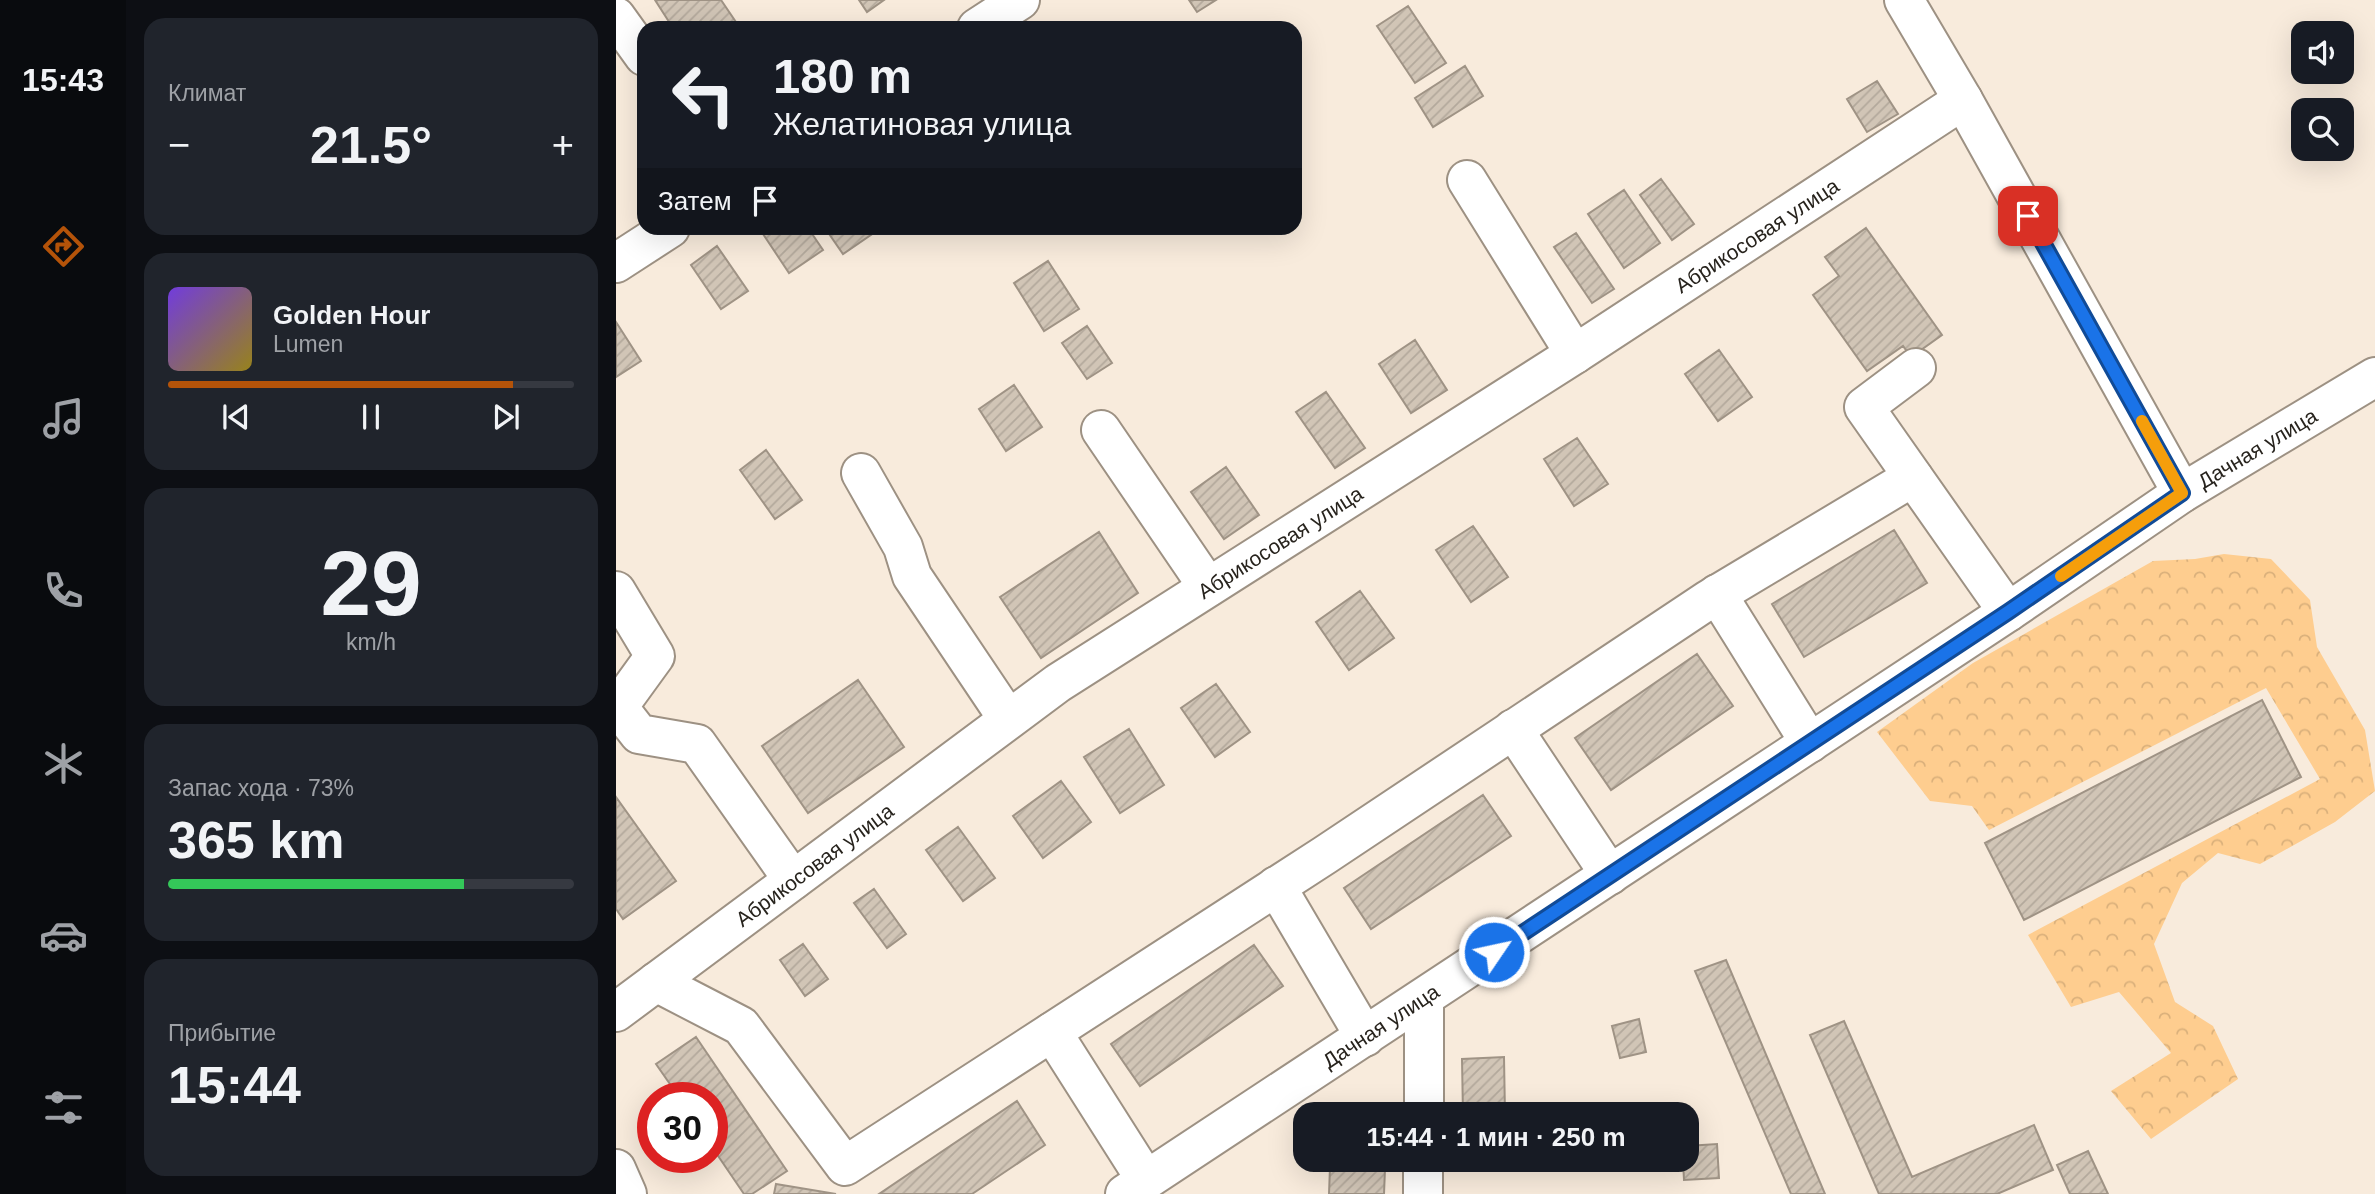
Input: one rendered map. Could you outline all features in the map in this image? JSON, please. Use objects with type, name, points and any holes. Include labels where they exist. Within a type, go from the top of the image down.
[{"type":"street","points":[[988,21],[1020,0]]},
{"type":"street","points":[[1904,0],[1963,100],[2182,493]]},
{"type":"street","points":[[616,18],[637,46]]},
{"type":"street","name":"Абрикосовая улица","points":[[616,1012],[1058,682],[1575,354],[1963,100]]},
{"type":"street","points":[[1467,180],[1575,354]]},
{"type":"street","points":[[616,263],[659,235]]},
{"type":"street","points":[[1916,368],[1864,407],[2008,612]]},
{"type":"street","name":"Дачная улица","points":[[1136,1187],[2008,612],[2182,493],[2375,377]]},
{"type":"street","points":[[1101,430],[1208,587]]},
{"type":"street","points":[[862,473],[903,547],[912,576],[1009,719]]},
{"type":"street","points":[[656,982],[741,1026],[845,1166],[1276,886],[1717,594],[1913,477]]},
{"type":"street","points":[[616,591],[655,656],[618,707],[639,734],[698,744],[793,880]]},
{"type":"street","points":[[1717,594],[1810,743]]},
{"type":"street","points":[[1513,729],[1610,875]]},
{"type":"street","points":[[1276,886],[1366,1037]]},
{"type":"street","points":[[1424,998],[1424,1102]]},
{"type":"street","points":[[1052,1032],[1136,1187]]},
{"type":"street","points":[[616,1169],[627,1194]]},
{"type":"street","points":[[1423,1172],[1423,1194]]},
{"type":"green space","points":[[2224,554],[2271,559],[2310,600],[2317,647],[2365,730],[2375,791],[2335,822],[2260,864],[2218,853],[2182,883],[2154,944],[2175,1002],[2213,1026],[2238,1079],[2151,1139],[2111,1091],[2171,1053],[2119,992],[2071,1007],[2028,935],[2320,779],[2266,688],[1989,830],[1972,806],[1930,801],[1877,732],[1973,663],[2153,561],[2195,559]]},
{"type":"building","points":[[655,0],[721,0],[735,21],[668,21]]},
{"type":"building","points":[[859,0],[884,0],[867,12]]},
{"type":"building","points":[[1189,0],[1216,0],[1197,12]]},
{"type":"building","points":[[1408,6],[1446,63],[1415,83],[1377,26]]},
{"type":"building","points":[[1465,66],[1483,96],[1433,127],[1415,98]]},
{"type":"building","points":[[1877,81],[1898,114],[1867,132],[1847,99]]},
{"type":"building","points":[[1661,179],[1694,224],[1672,240],[1640,195]]},
{"type":"building","points":[[1624,190],[1660,243],[1624,268],[1588,214]]},
{"type":"building","points":[[1866,228],[1942,335],[1911,357],[1903,346],[1867,371],[1813,295],[1839,276],[1825,257]]},
{"type":"building","points":[[1576,233],[1614,289],[1592,303],[1554,247]]},
{"type":"building","points":[[764,235],[813,235],[823,250],[789,273]]},
{"type":"building","points":[[830,235],[871,235],[843,254]]},
{"type":"building","points":[[717,246],[748,291],[721,309],[691,265]]},
{"type":"building","points":[[1048,261],[1079,309],[1044,331],[1014,283]]},
{"type":"building","points":[[616,322],[641,361],[616,377]]},
{"type":"building","points":[[1087,326],[1112,363],[1087,379],[1062,343]]},
{"type":"building","points":[[1415,340],[1447,390],[1411,413],[1379,364]]},
{"type":"building","points":[[1719,350],[1752,397],[1718,421],[1685,374]]},
{"type":"building","points":[[1014,385],[1042,427],[1006,451],[979,409]]},
{"type":"building","points":[[1326,392],[1365,448],[1335,468],[1296,412]]},
{"type":"building","points":[[1577,438],[1608,484],[1574,506],[1544,459]]},
{"type":"building","points":[[766,450],[802,500],[775,519],[740,470]]},
{"type":"building","points":[[1226,467],[1259,515],[1224,539],[1191,492]]},
{"type":"building","points":[[1473,526],[1508,577],[1471,602],[1436,550]]},
{"type":"building","points":[[1894,530],[1927,583],[1804,657],[1772,604]]},
{"type":"building","points":[[1099,532],[1138,593],[1041,658],[1000,597]]},
{"type":"building","points":[[1360,591],[1394,638],[1349,670],[1316,622]]},
{"type":"building","points":[[1697,654],[1733,706],[1611,790],[1575,738]]},
{"type":"building","points":[[858,680],[904,747],[808,813],[762,746]]},
{"type":"building","points":[[1216,684],[1250,732],[1215,757],[1181,708]]},
{"type":"building","points":[[2262,700],[2301,777],[2024,920],[1985,843]]},
{"type":"building","points":[[1129,729],[1164,785],[1120,813],[1084,757]]},
{"type":"building","points":[[1061,781],[1091,822],[1043,858],[1013,816]]},
{"type":"building","points":[[1483,795],[1511,836],[1371,929],[1344,888]]},
{"type":"building","points":[[616,797],[676,881],[623,919],[616,909]]},
{"type":"building","points":[[958,827],[995,878],[963,901],[926,850]]},
{"type":"building","points":[[874,889],[906,934],[887,948],[854,903]]},
{"type":"building","points":[[803,944],[828,979],[805,996],[780,960]]},
{"type":"building","points":[[1254,945],[1283,986],[1140,1086],[1111,1044]]},
{"type":"building","points":[[1726,960],[1825,1194],[1791,1194],[1695,971]]},
{"type":"building","points":[[1639,1019],[1646,1052],[1620,1058],[1612,1026]]},
{"type":"building","points":[[1844,1021],[1912,1177],[2034,1125],[2053,1170],[1997,1194],[1879,1194],[1810,1035]]},
{"type":"building","points":[[696,1037],[727,1082],[669,1082],[656,1064]]},
{"type":"building","points":[[1504,1057],[1505,1102],[1463,1102],[1462,1059]]},
{"type":"building","points":[[728,1084],[787,1171],[752,1194],[744,1194],[728,1170]]},
{"type":"building","points":[[1017,1101],[1045,1145],[972,1194],[879,1194]]},
{"type":"building","points":[[1717,1144],[1719,1178],[1684,1180],[1684,1172],[1699,1172],[1699,1145]]},
{"type":"building","points":[[2088,1151],[2108,1194],[2070,1194],[2057,1165]]},
{"type":"building","points":[[1330,1172],[1385,1172],[1384,1194],[1329,1194]]},
{"type":"building","points":[[776,1184],[836,1194],[774,1194]]},
{"type":"slow traffic","points":[[2061,576],[2182,493],[2142,421]]},
{"type":"route","points":[[1494,952],[2008,612],[2182,493],[2028,216]]}]
